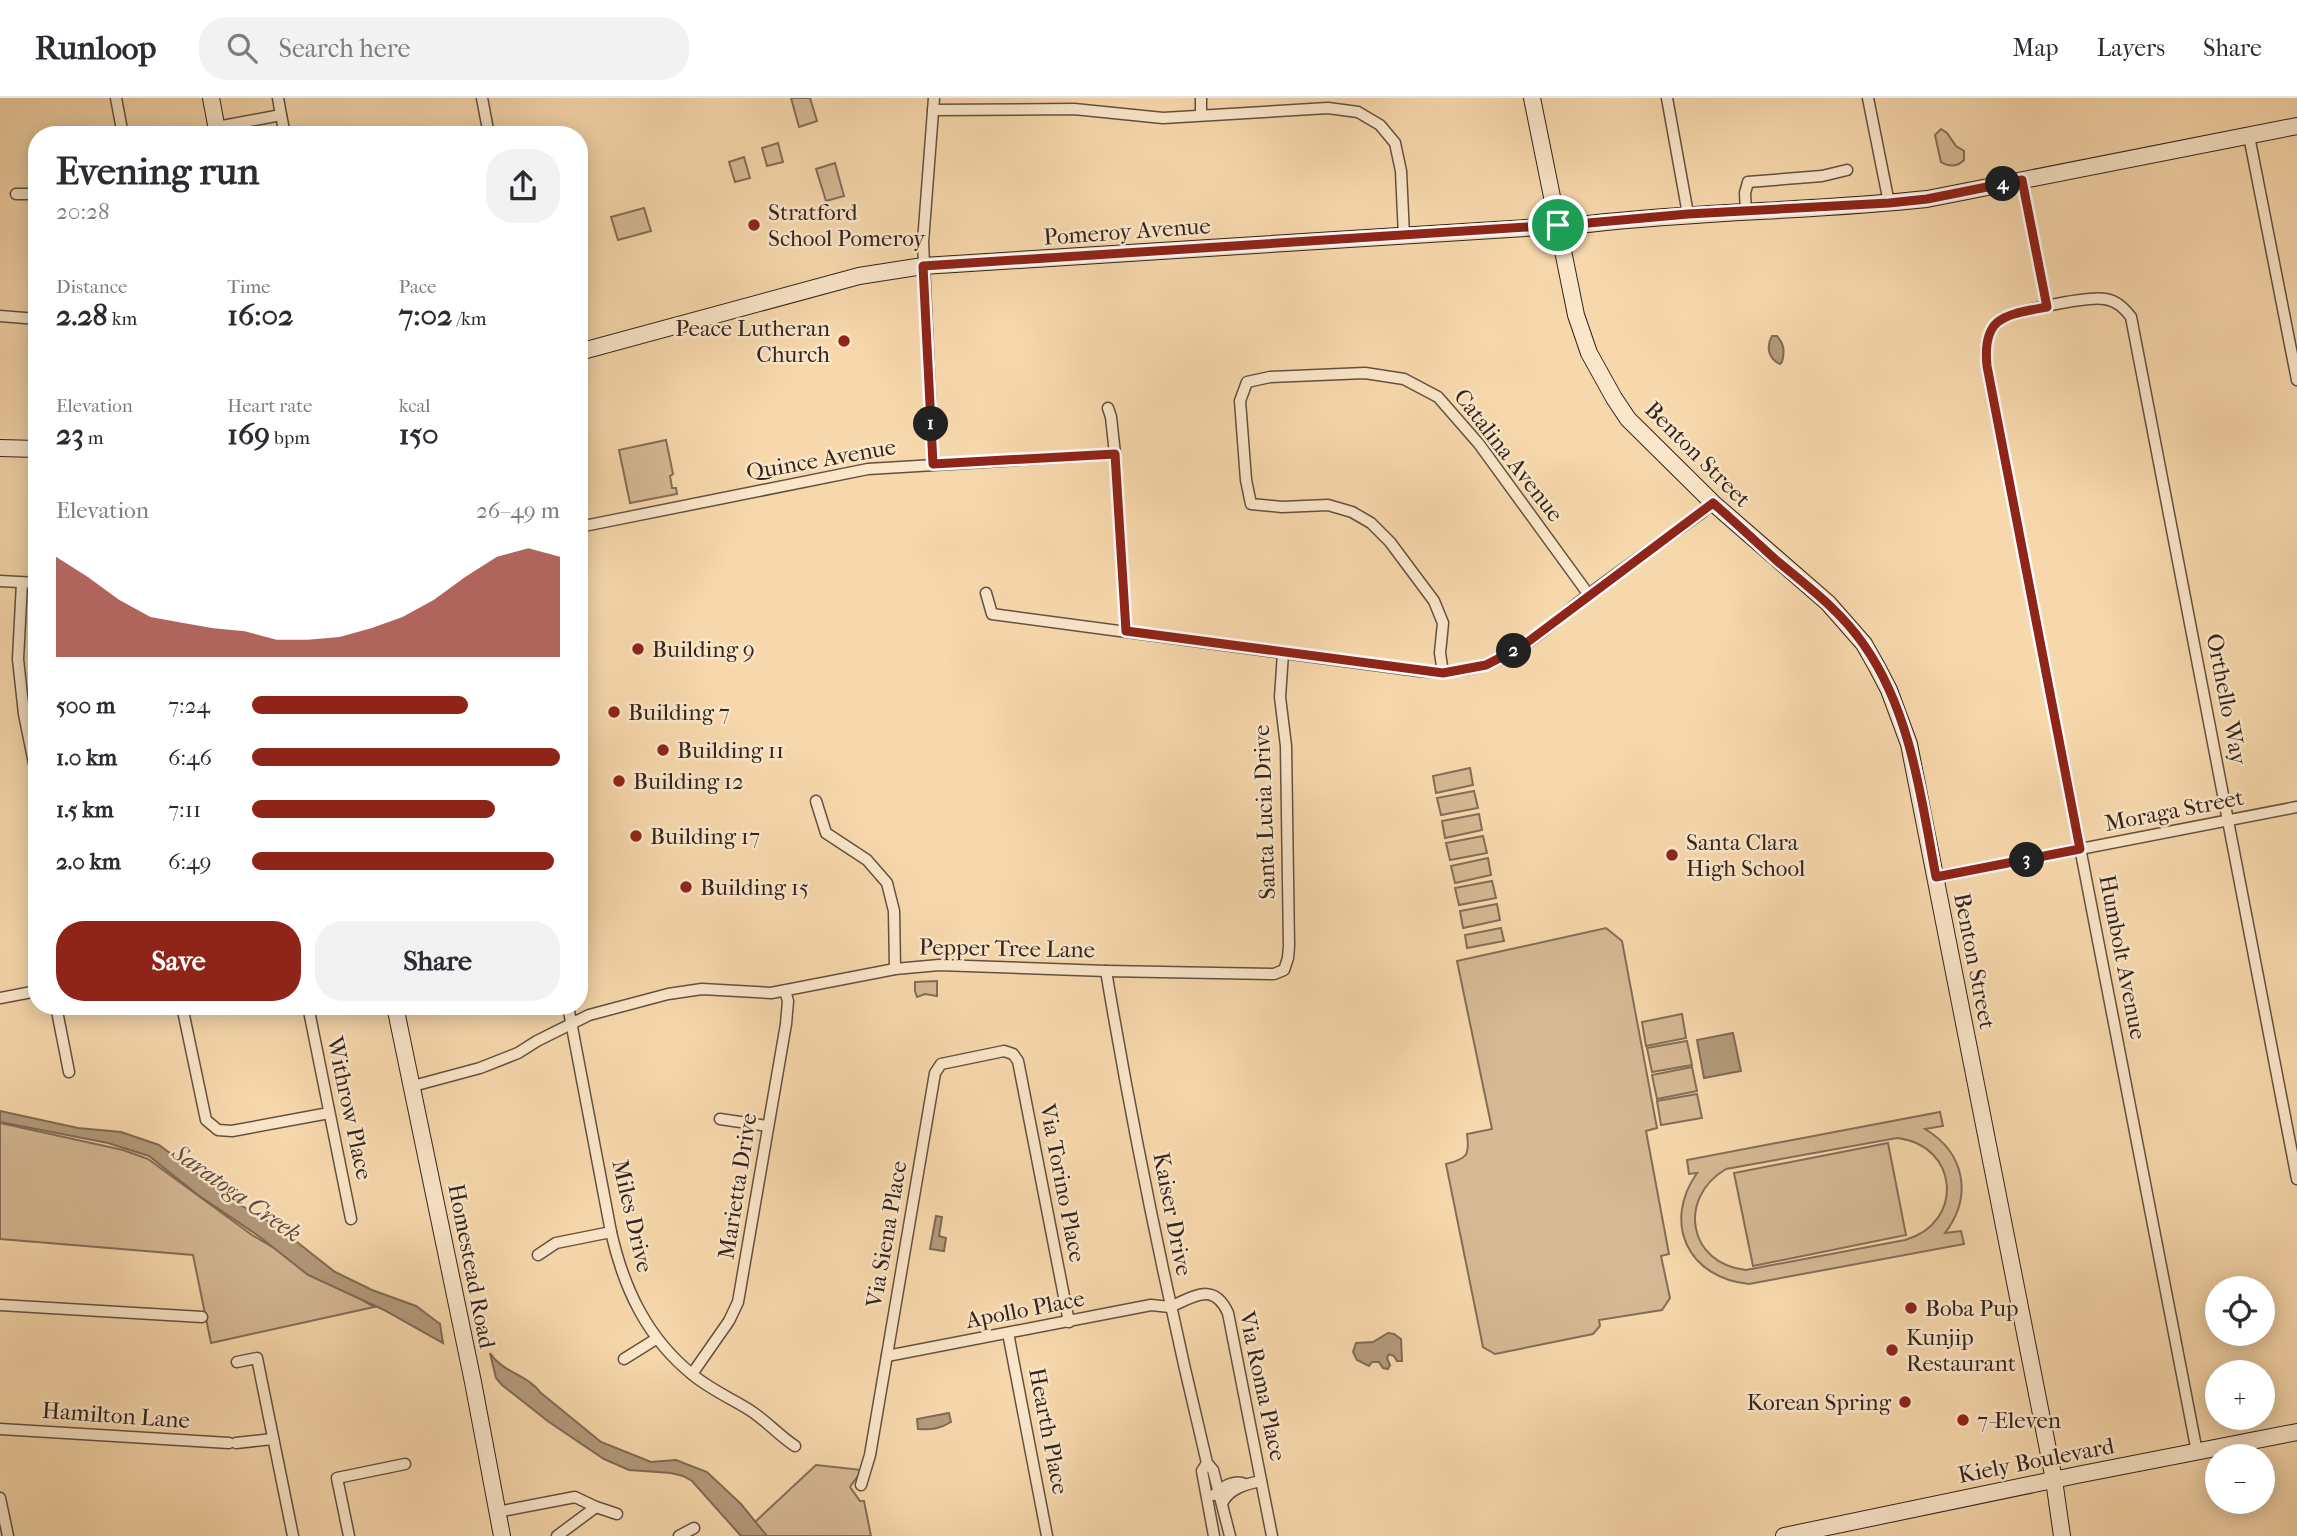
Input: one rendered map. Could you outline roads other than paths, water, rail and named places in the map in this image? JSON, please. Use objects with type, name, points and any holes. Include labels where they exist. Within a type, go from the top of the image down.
[{"type":"main road","points":[[211,98],[217,126]]},
{"type":"main road","name":"Benton Street","points":[[1532,98],[1580,328],[1589,353],[1614,398],[1628,419],[1713,503],[1828,603],[1864,644],[1889,690],[1909,744],[2054,1480],[2062,1536]]},
{"type":"main road","name":"Pomeroy Avenue","points":[[588,350],[859,276],[923,266],[1404,236],[1688,214],[1889,203],[1927,199],[2297,126]]},
{"type":"main road","points":[[0,448],[28,449]]},
{"type":"main road","name":"Homestead Road","points":[[397,1015],[502,1536]]},
{"type":"main road","name":"Kiely Boulevard","points":[[1784,1536],[2297,1432]]},
{"type":"street","points":[[116,98],[121,126]]},
{"type":"street","points":[[278,98],[283,126]]},
{"type":"street","points":[[482,98],[487,126]]},
{"type":"street","points":[[1201,98],[1201,115]]},
{"type":"street","points":[[1667,98],[1688,214]]},
{"type":"street","points":[[1868,98],[1889,203]]},
{"type":"street","points":[[933,464],[923,266],[925,199],[934,104],[1074,103],[1163,118],[1327,103],[1358,112],[1380,125],[1395,144],[1401,171],[1404,236]]},
{"type":"street","points":[[238,126],[281,115]]},
{"type":"street","points":[[2249,135],[2297,380]]},
{"type":"street","points":[[1746,211],[1745,193],[1748,182],[1822,176],[1847,170]]},
{"type":"street","points":[[2022,180],[2047,307]]},
{"type":"street","points":[[16,194],[28,194]]},
{"type":"street","name":"Orthello Way","points":[[2047,307],[2094,298],[2106,299],[2116,302],[2131,317],[2297,1179]]},
{"type":"street","name":"Humbolt Avenue","points":[[2047,307],[2014,313],[2000,320],[1987,339],[1985,352],[2197,1452]]},
{"type":"street","points":[[0,316],[28,318]]},
{"type":"street","name":"Catalina Avenue","points":[[1443,673],[1440,653],[1443,624],[1434,601],[1390,542],[1371,523],[1352,512],[1328,505],[1282,507],[1251,504],[1246,480],[1240,401],[1247,382],[1270,377],[1365,373],[1404,379],[1438,397],[1479,444],[1589,594]]},
{"type":"street","points":[[1108,408],[1115,454],[1126,631]]},
{"type":"street","name":"Quince Avenue","points":[[588,525],[868,469],[1115,454]]},
{"type":"street","points":[[986,593],[992,614],[1443,673],[1486,665],[1521,647],[1713,503]]},
{"type":"street","points":[[0,581],[28,583]]},
{"type":"street","points":[[22,583],[18,659],[28,734]]},
{"type":"street","name":"Santa Lucia Drive","points":[[1283,653],[1280,697],[1286,746],[1289,946],[1284,970]]},
{"type":"street","points":[[816,801],[826,832],[867,860],[887,883],[894,911],[895,969]]},
{"type":"street","name":"Moraga Street","points":[[1936,877],[2297,807]]},
{"type":"street","name":"Pepper Tree Lane","points":[[413,1086],[480,1068],[518,1054],[571,1024],[610,1008],[668,994],[715,989],[769,994],[895,969],[939,965],[1274,974],[1284,970]]},
{"type":"street","name":"Kaiser Drive","points":[[1106,971],[1170,1307],[1206,1464],[1213,1469],[1230,1536]]},
{"type":"street","name":"Marietta Drive","points":[[692,1374],[729,1321],[738,1302],[786,1024],[788,1001],[785,991]]},
{"type":"street","points":[[0,998],[28,993]]},
{"type":"street","points":[[58,1015],[69,1072]]},
{"type":"street","points":[[184,1015],[206,1120],[218,1130],[232,1131],[329,1113]]},
{"type":"street","name":"Withrow Place","points":[[310,1015],[351,1219]]},
{"type":"street","name":"Miles Drive","points":[[570,1015],[611,1232],[619,1266],[635,1304],[656,1339],[692,1374],[717,1392],[750,1410],[795,1446]]},
{"type":"street","name":"Via Siena Place","points":[[862,1485],[870,1455],[934,1073],[941,1064],[949,1061],[1004,1051],[1013,1054]]},
{"type":"street","name":"Via Torino Place","points":[[1013,1054],[1018,1061],[1069,1322]]},
{"type":"street","points":[[720,1119],[767,1126]]},
{"type":"street","points":[[538,1255],[556,1243],[611,1232]]},
{"type":"street","name":"Via Roma Place","points":[[1170,1307],[1209,1293],[1223,1300],[1228,1313],[1272,1536]]},
{"type":"street","points":[[0,1304],[202,1317]]},
{"type":"street","name":"Apollo Place","points":[[887,1356],[1152,1305],[1170,1307]]},
{"type":"street","name":"Hearth Place","points":[[1008,1333],[1047,1536]]},
{"type":"street","points":[[624,1359],[656,1339]]},
{"type":"street","points":[[237,1362],[257,1358],[293,1536]]},
{"type":"street","name":"Hamilton Lane","points":[[0,1429],[232,1443],[273,1439]]},
{"type":"street","points":[[349,1536],[337,1478],[405,1464]]},
{"type":"street","name":"Kaiser Drive","points":[[1206,1464],[1202,1471],[1214,1536]]},
{"type":"street","points":[[1208,1500],[1229,1484],[1261,1481]]},
{"type":"street","points":[[1222,1503],[1228,1493],[1245,1484]]},
{"type":"street","points":[[497,1512],[575,1497],[617,1514]]},
{"type":"street","points":[[0,1498],[8,1536]]},
{"type":"street","points":[[557,1536],[596,1507]]},
{"type":"street","points":[[679,1536],[695,1528]]},
{"type":"place","name":"Stratford School Pomeroy","points":[[754,225]]},
{"type":"place","name":"Peace Lutheran Church","points":[[844,341]]},
{"type":"place","name":"Building 9","points":[[638,649]]},
{"type":"place","name":"Building 7","points":[[614,712]]},
{"type":"place","name":"Building 11","points":[[663,750]]},
{"type":"place","name":"Building 12","points":[[619,781]]},
{"type":"place","name":"Building 17","points":[[636,836]]},
{"type":"place","name":"Santa Clara High School","points":[[1672,855]]},
{"type":"place","name":"Building 15","points":[[686,887]]},
{"type":"place","name":"Boba Pup","points":[[1911,1308]]},
{"type":"place","name":"Kunjip Restaurant","points":[[1892,1350]]},
{"type":"place","name":"Korean Spring","points":[[1905,1402]]},
{"type":"place","name":"7-Eleven","points":[[1963,1420]]},
{"type":"water label","name":"Saratoga Creek","points":[[237,1193]]}]
